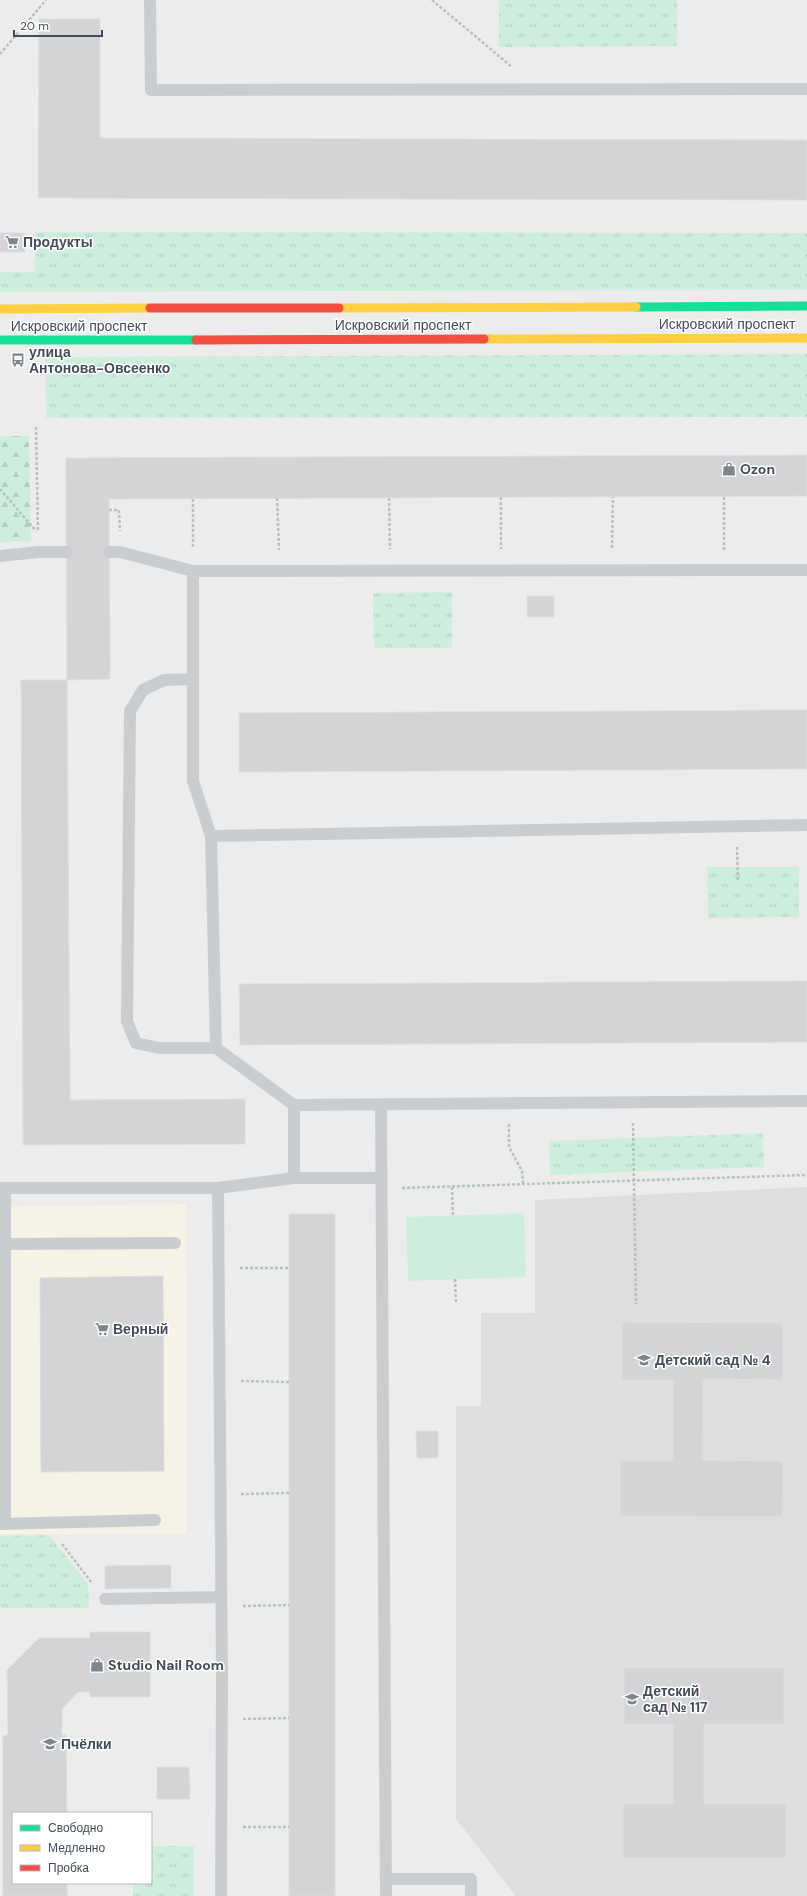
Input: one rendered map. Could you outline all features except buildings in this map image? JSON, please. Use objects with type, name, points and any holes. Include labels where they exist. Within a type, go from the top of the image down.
[{"type":"street","name":"Искровский проспект","points":[[0,309],[807,306]]},
{"type":"street","name":"Искровский проспект","points":[[0,340],[807,338]]},
{"type":"lane","points":[[150,0],[151,90],[807,89]]},
{"type":"lane","points":[[0,556],[38,552],[66,552]]},
{"type":"lane","points":[[115,552],[193,571],[807,570]]},
{"type":"lane","points":[[193,571],[193,781],[210,836],[216,1048]]},
{"type":"lane","points":[[193,679],[164,680],[143,690],[130,711],[126,1021],[136,1043],[159,1048],[216,1048],[294,1105],[807,1101]]},
{"type":"lane","points":[[210,836],[807,825]]},
{"type":"lane","points":[[294,1105],[294,1178]]},
{"type":"lane","points":[[381,1105],[386,1896]]},
{"type":"lane","points":[[155,1520],[2,1524],[5,1244],[3,1188],[218,1188],[294,1178],[382,1183]]},
{"type":"lane","points":[[218,1188],[222,1719],[221,1896]]},
{"type":"lane","points":[[5,1244],[175,1243]]},
{"type":"lane","points":[[105,1599],[221,1602]]},
{"type":"lane","points":[[386,1880],[471,1879],[471,1896]]},
{"type":"path","points":[[0,54],[46,0]]},
{"type":"path","points":[[432,0],[538,89]]},
{"type":"path","points":[[36,427],[38,552]]},
{"type":"path","points":[[0,489],[38,533]]},
{"type":"path","points":[[501,497],[501,570]]},
{"type":"path","points":[[612,497],[612,570]]},
{"type":"path","points":[[724,497],[724,570]]},
{"type":"path","points":[[277,498],[279,571]]},
{"type":"path","points":[[389,498],[390,571]]},
{"type":"path","points":[[193,499],[193,571]]},
{"type":"path","points":[[109,510],[119,510],[115,552]]},
{"type":"path","points":[[737,826],[738,882]]},
{"type":"path","points":[[633,1103],[636,1304]]},
{"type":"path","points":[[508,1104],[509,1147],[522,1171],[523,1184]]},
{"type":"path","points":[[382,1183],[452,1187],[807,1175]]},
{"type":"path","points":[[452,1187],[453,1216]]},
{"type":"path","points":[[218,1268],[289,1268]]},
{"type":"path","points":[[455,1279],[456,1303]]},
{"type":"path","points":[[220,1381],[289,1382]]},
{"type":"path","points":[[220,1494],[289,1493]]},
{"type":"path","points":[[46,1523],[105,1599]]},
{"type":"path","points":[[221,1602],[289,1605]]},
{"type":"path","points":[[222,1719],[289,1718]]},
{"type":"path","points":[[221,1827],[289,1828]]},
{"type":"shaded area","points":[[807,1187],[807,1896],[516,1896],[456,1819],[456,1406],[481,1406],[481,1313],[535,1313],[535,1200]]},
{"type":"shaded area","points":[[186,1204],[187,1534],[0,1534],[0,1207]]},
{"type":"green space","points":[[499,0],[677,0],[677,46],[499,47]]},
{"type":"green space","points":[[35,232],[807,233],[807,290],[0,292],[0,272],[35,272]]},
{"type":"green space","points":[[807,354],[807,417],[46,418],[45,357]]},
{"type":"green space","points":[[0,436],[29,436],[31,541],[0,542]]},
{"type":"green space","points":[[452,592],[452,648],[374,648],[373,593]]},
{"type":"green space","points":[[707,867],[799,867],[799,917],[708,918]]},
{"type":"green space","points":[[763,1133],[764,1167],[550,1175],[549,1141]]},
{"type":"green space","points":[[524,1213],[526,1277],[408,1281],[406,1217]]},
{"type":"green space","points":[[49,1535],[88,1584],[89,1608],[0,1608],[0,1536]]},
{"type":"green space","points":[[152,1846],[194,1846],[194,1896],[133,1896],[133,1884],[152,1884]]},
{"type":"traffic: fast","points":[[636,307],[807,306]]},
{"type":"traffic: fast","points":[[0,340],[196,340]]},
{"type":"traffic: slow","points":[[339,308],[636,307]]},
{"type":"traffic: slow","points":[[0,309],[150,308]]},
{"type":"traffic: slow","points":[[484,339],[807,338]]},
{"type":"traffic: jam","points":[[150,308],[339,308]]},
{"type":"traffic: jam","points":[[196,340],[484,339]]},
{"type":"place","name":"Продукты","points":[[12,242]]},
{"type":"place","name":"улица Антонова-Овсеенко","points":[[18,360]]},
{"type":"place","name":"Ozon","points":[[729,469]]},
{"type":"place","name":"Верный","points":[[102,1329]]},
{"type":"place","name":"Детский сад № 4","points":[[644,1360]]},
{"type":"place","name":"Studio Nail Room","points":[[97,1665]]},
{"type":"place","name":"Детский сад № 117","points":[[632,1699]]},
{"type":"place","name":"Пчёлки","points":[[50,1744]]}]
